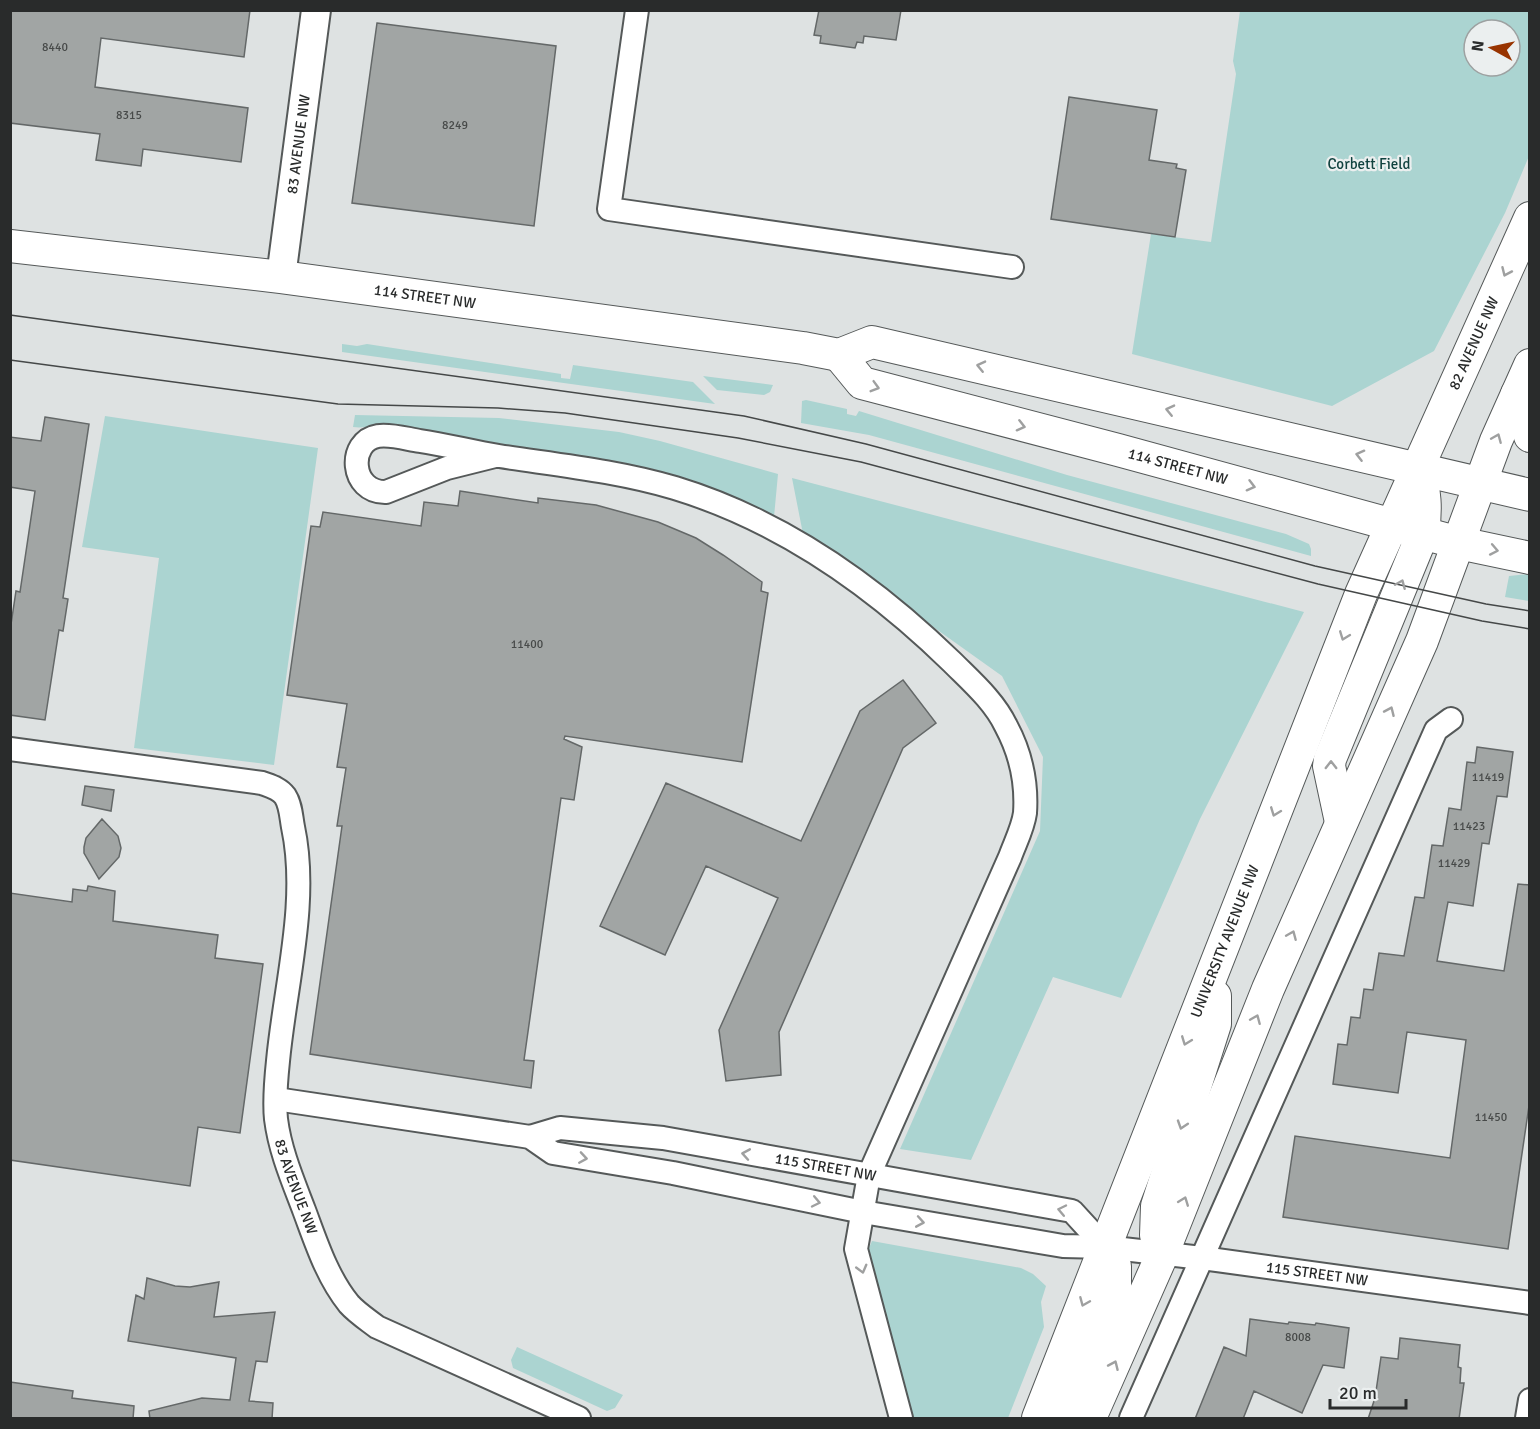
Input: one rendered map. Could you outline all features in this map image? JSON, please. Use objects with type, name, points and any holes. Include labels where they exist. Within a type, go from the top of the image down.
[{"type":"main road","name":"82 AVENUE NW","points":[[1417,468],[1530,218]]},
{"type":"main road","name":"114 STREET NW","points":[[10,246],[281,277],[803,348],[839,355],[862,383],[1459,543],[1530,558]]},
{"type":"main road","points":[[839,355],[872,342],[1530,495]]},
{"type":"main road","points":[[1090,1419],[1162,1255],[1243,1050],[1422,641],[1496,441],[1530,365]]},
{"type":"main road","points":[[1517,394],[1530,436]]},
{"type":"main road","points":[[1341,822],[1329,766],[1332,751],[1423,533],[1424,485],[1417,468]]},
{"type":"main road","name":"UNIVERSITY AVENUE NW","points":[[1038,1419],[1361,594],[1417,468]]},
{"type":"main road","points":[[1162,1255],[1156,1235],[1157,1206],[1215,1024],[1214,967]]},
{"type":"main road","points":[[1067,1419],[1115,1291],[1115,1266],[1105,1247]]},
{"type":"street","name":"83 AVENUE NW","points":[[281,277],[315,10]]},
{"type":"street","points":[[637,10],[609,209],[1012,267]]},
{"type":"street","points":[[495,456],[447,468],[386,492],[378,492],[364,484],[356,469],[359,451],[371,438],[380,436],[444,444],[495,456],[638,478],[676,488],[752,519],[793,541],[854,579],[927,638],[986,695],[1006,725],[1017,750],[1024,781],[1025,814],[1019,834],[868,1175],[856,1249],[901,1419]]},
{"type":"street","points":[[1131,1419],[1436,730],[1451,719]]},
{"type":"street","name":"83 AVENUE NW","points":[[10,749],[261,783],[276,788],[284,795],[288,803],[298,849],[298,899],[279,1049],[276,1120],[281,1145],[321,1255],[350,1304],[377,1328],[579,1419]]},
{"type":"street","name":"115 STREET NW","points":[[276,1099],[530,1137],[560,1128],[663,1138],[1072,1211],[1105,1247]]},
{"type":"street","name":"115 STREET NW","points":[[530,1137],[553,1153],[673,1173],[862,1212],[1063,1246],[1105,1247],[1202,1258],[1530,1303]]},
{"type":"street","points":[[1527,1419],[1530,1400]]},
{"type":"green space","name":"Corbett Field","points":[[1240,11],[1529,11],[1529,156],[1505,213],[1434,351],[1332,406],[1132,354],[1151,234],[1211,242],[1236,74],[1233,61]]},
{"type":"green space","points":[[342,344],[357,346],[367,344],[561,374],[561,378],[570,379],[573,365],[693,382],[715,404],[342,352]]},
{"type":"green space","points":[[703,376],[773,385],[770,392],[764,395],[717,390]]},
{"type":"green space","points":[[802,401],[847,409],[847,414],[856,416],[859,411],[1067,475],[1286,534],[1309,544],[1311,556],[869,435],[801,423]]},
{"type":"green space","points":[[355,415],[499,418],[619,432],[660,441],[778,474],[774,517],[718,492],[664,473],[621,462],[394,425],[353,427]]},
{"type":"green space","points":[[105,416],[318,448],[274,765],[134,748],[159,558],[82,547]]},
{"type":"green space","points":[[792,478],[1304,612],[1200,819],[1121,998],[1053,977],[971,1160],[900,1149],[1040,831],[1043,757],[1002,676],[803,534]]},
{"type":"green space","points":[[1529,574],[1529,601],[1505,597],[1509,576]]},
{"type":"green space","points":[[872,1241],[1021,1268],[1033,1274],[1046,1286],[1041,1302],[1044,1327],[1008,1418],[910,1418],[868,1258]]},
{"type":"green space","points":[[517,1347],[623,1395],[615,1408],[607,1411],[513,1368],[511,1360]]},
{"type":"building","points":[[10,10],[250,10],[244,57],[101,38],[95,87],[248,108],[241,162],[143,149],[141,166],[96,160],[100,134],[10,123]]},
{"type":"building","points":[[819,10],[901,10],[896,40],[864,36],[863,43],[857,42],[855,48],[820,43],[821,36],[814,35]]},
{"type":"building","points":[[377,23],[556,46],[534,226],[352,203]]},
{"type":"building","points":[[1069,97],[1157,110],[1149,160],[1177,164],[1176,168],[1186,170],[1175,237],[1051,219]]},
{"type":"building","points":[[45,417],[89,424],[63,598],[68,599],[63,631],[59,630],[45,720],[10,715],[10,631],[16,591],[20,592],[35,491],[10,487],[10,437],[41,441]]},
{"type":"building","points":[[460,491],[538,503],[538,498],[596,505],[658,522],[696,538],[723,555],[762,582],[761,591],[768,593],[742,762],[565,736],[564,739],[582,747],[574,800],[561,798],[524,1060],[534,1061],[531,1088],[310,1054],[342,826],[337,826],[346,768],[337,767],[347,704],[287,695],[311,526],[320,527],[323,512],[421,526],[424,502],[458,506]]},
{"type":"building","points":[[903,680],[936,723],[903,748],[779,1032],[781,1075],[726,1081],[719,1030],[778,898],[706,866],[665,955],[600,926],[666,783],[801,841],[860,711]]},
{"type":"building","points":[[1477,747],[1513,752],[1507,797],[1497,796],[1489,844],[1482,843],[1473,906],[1448,902],[1437,961],[1504,971],[1518,884],[1530,885],[1530,1099],[1508,1249],[1283,1217],[1295,1136],[1450,1158],[1466,1040],[1407,1032],[1398,1093],[1333,1084],[1338,1044],[1347,1045],[1351,1017],[1360,1018],[1364,989],[1373,990],[1379,953],[1404,956],[1415,897],[1424,898],[1432,845],[1443,846],[1449,808],[1461,810],[1467,762],[1475,763]]},
{"type":"building","points":[[85,786],[114,790],[111,811],[82,805]]},
{"type":"building","points":[[102,819],[118,836],[121,848],[119,857],[99,879],[84,853],[84,847],[86,838]]},
{"type":"building","points":[[88,886],[115,891],[113,921],[218,935],[215,958],[263,964],[240,1133],[198,1127],[190,1186],[10,1160],[10,893],[72,902],[73,889],[87,891]]},
{"type":"building","points":[[147,1278],[175,1286],[190,1287],[219,1282],[214,1317],[275,1312],[267,1362],[256,1361],[249,1401],[273,1403],[272,1419],[150,1419],[149,1411],[202,1398],[230,1400],[236,1358],[128,1341],[136,1295],[144,1299]]},
{"type":"building","points":[[1250,1319],[1288,1324],[1289,1322],[1315,1325],[1316,1323],[1349,1328],[1344,1368],[1323,1365],[1302,1413],[1254,1391],[1243,1419],[1195,1419],[1224,1347],[1246,1356]]},
{"type":"building","points":[[1400,1338],[1460,1345],[1458,1367],[1461,1368],[1460,1383],[1464,1383],[1459,1419],[1368,1419],[1375,1398],[1381,1357],[1398,1359]]},
{"type":"building","points":[[10,1382],[73,1391],[72,1398],[134,1406],[133,1419],[10,1419]]},
{"type":"tram line","points":[[10,315],[744,416],[866,444],[1315,566],[1486,604],[1530,611]]},
{"type":"tram line","points":[[10,360],[338,404],[498,408],[565,413],[738,438],[861,462],[1318,584],[1482,621],[1530,629]]}]
